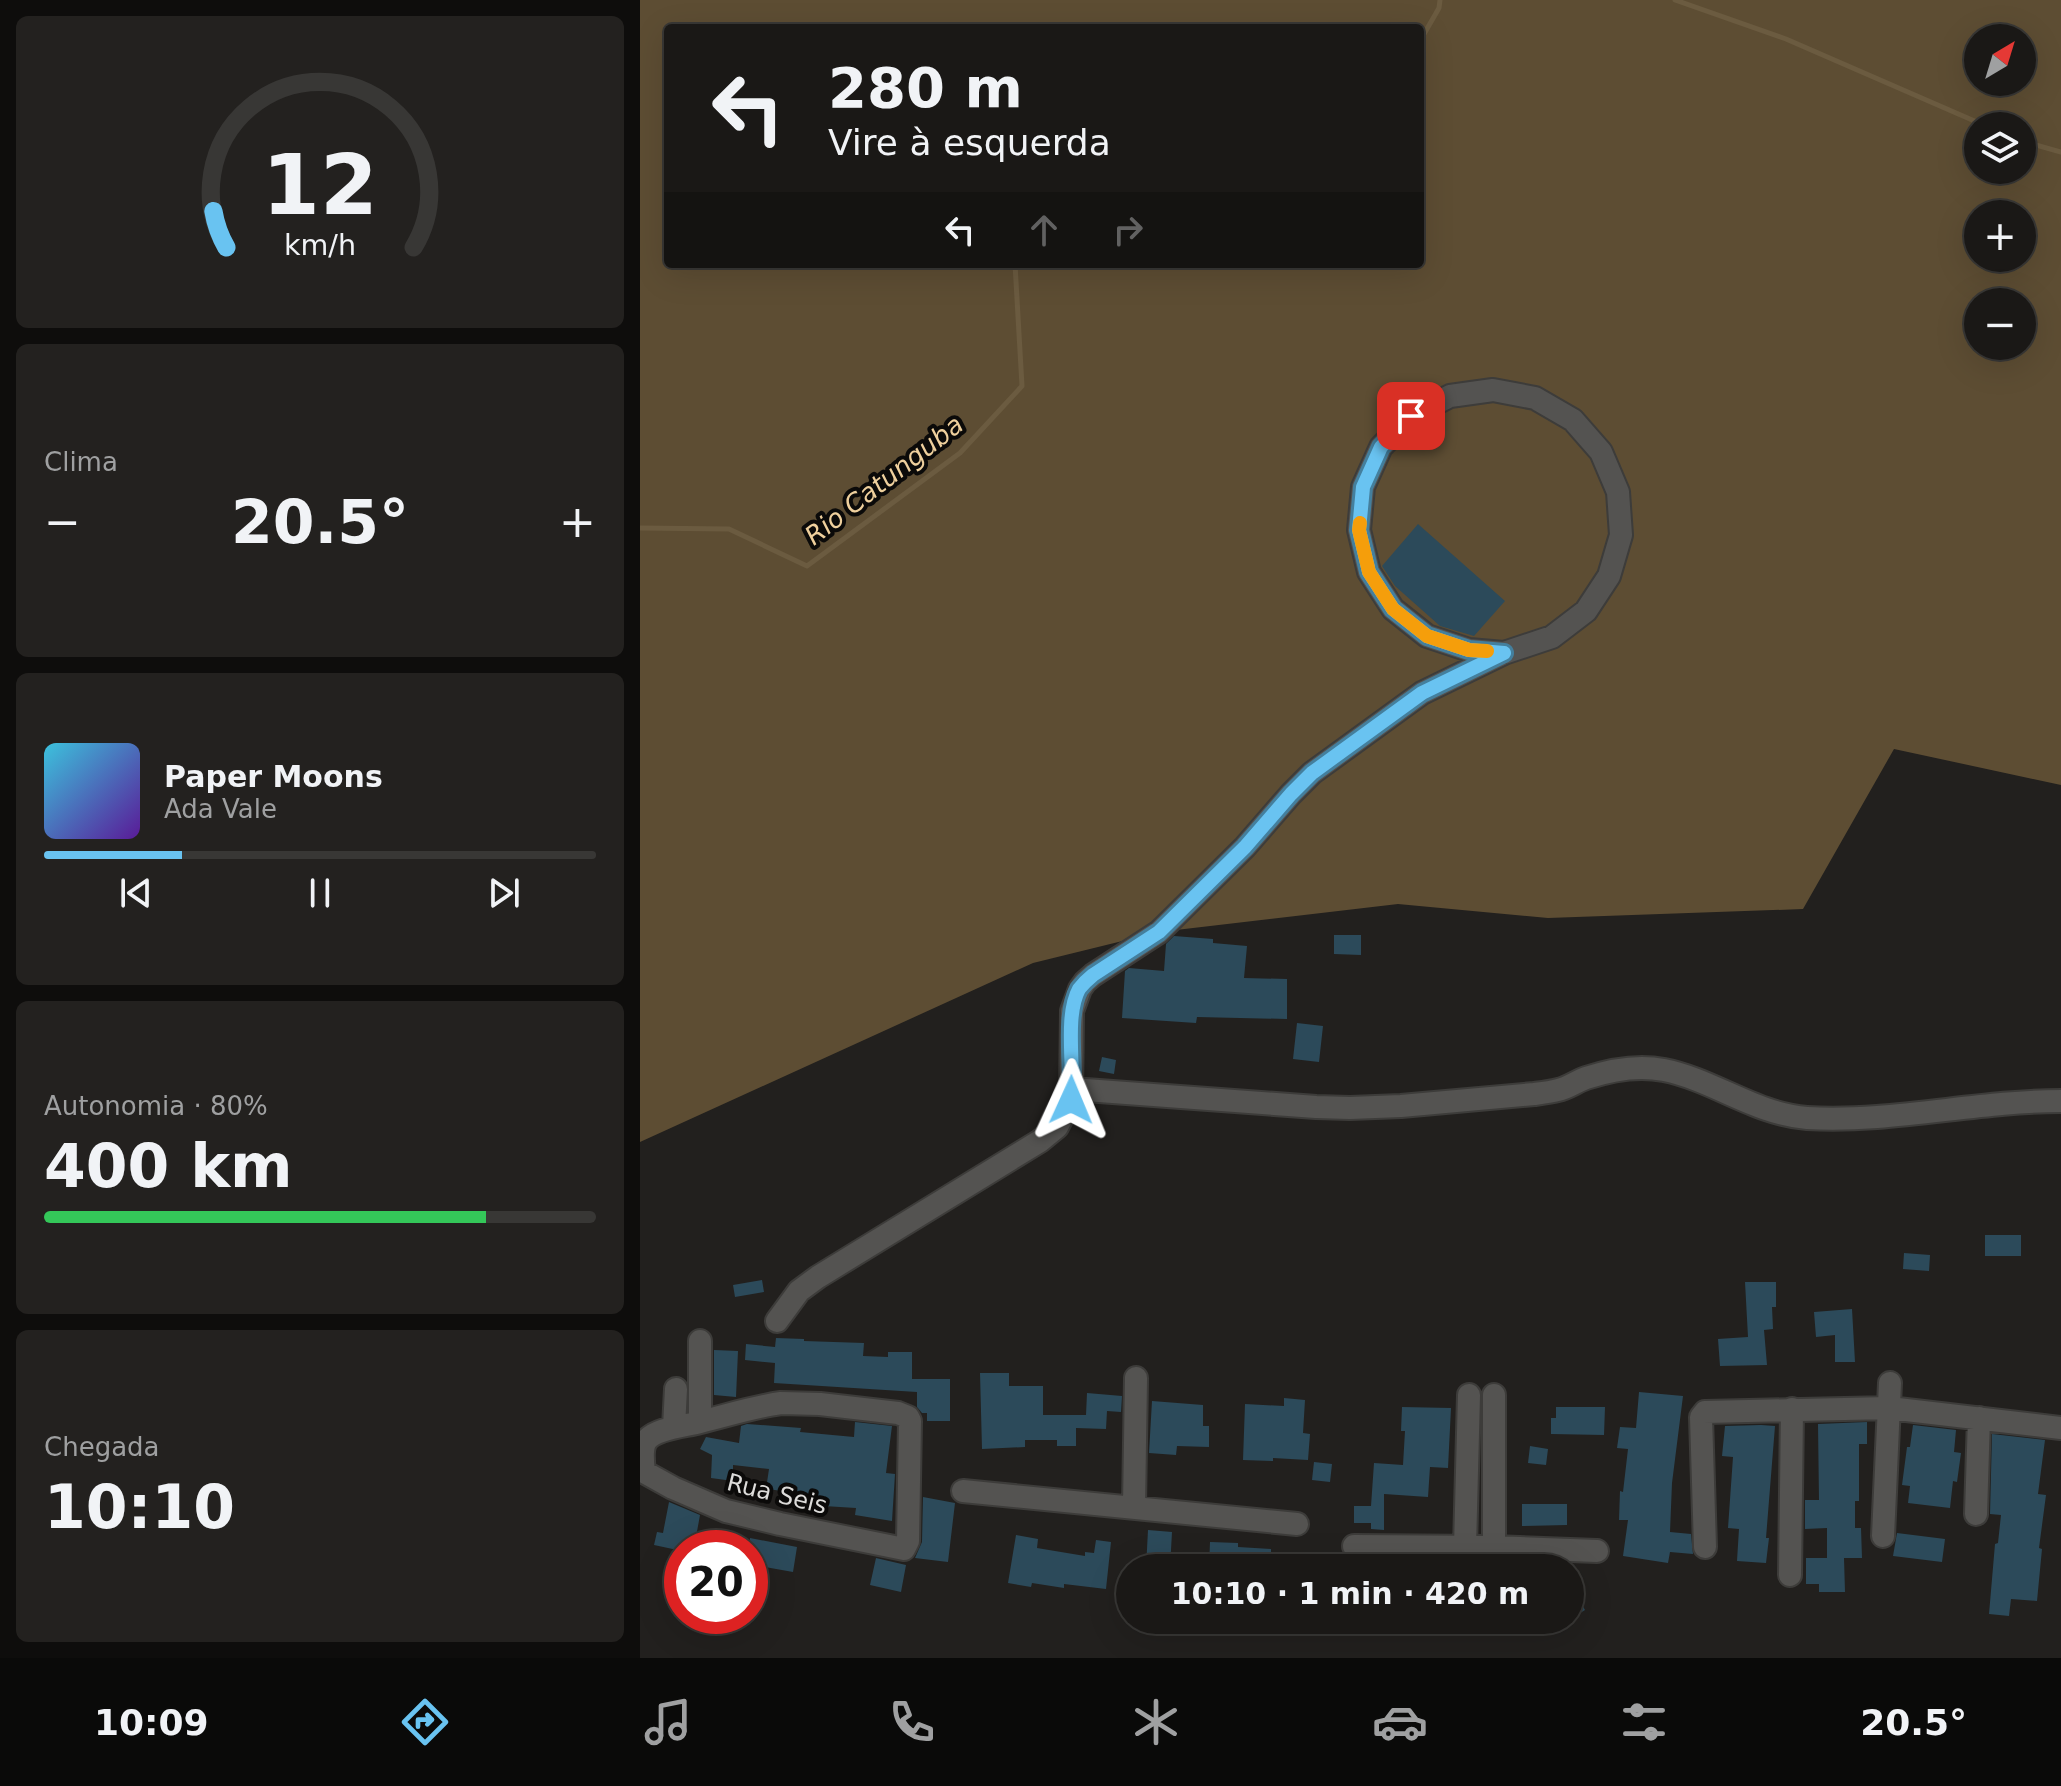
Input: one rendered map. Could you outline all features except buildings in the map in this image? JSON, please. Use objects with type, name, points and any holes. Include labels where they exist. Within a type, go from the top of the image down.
[{"type":"street","points":[[777,1321],[799,1291],[818,1277],[1040,1141],[1057,1127],[1071,1100],[1072,1011],[1085,982],[1159,932],[1245,847],[1312,773],[1422,693],[1504,653],[1552,637],[1586,611],[1609,576],[1621,535],[1618,492],[1601,452],[1573,420],[1535,398],[1493,390],[1450,396],[1411,416],[1381,447],[1363,487],[1359,530],[1369,572],[1393,609],[1427,636],[1469,650],[1504,653]]},
{"type":"street","points":[[1072,1089],[1350,1108],[1534,1094],[1560,1090],[1588,1078],[1636,1068],[1662,1069],[1696,1079],[1769,1112],[1804,1118],[1850,1119],[1950,1108],[2061,1101]]},
{"type":"street","points":[[676,1389],[674,1427],[700,1422],[700,1341]]},
{"type":"street","points":[[1134,1507],[1136,1378]]},
{"type":"street","points":[[1883,1536],[1890,1383]]},
{"type":"street","points":[[1465,1547],[1469,1395]]},
{"type":"street","points":[[1494,1395],[1494,1547]]},
{"type":"street","name":"Rua Seis","points":[[674,1427],[647,1440],[643,1450],[644,1472],[651,1478],[726,1511],[903,1549],[908,1541],[908,1417],[898,1413],[820,1404],[781,1403],[755,1406],[700,1422]]},
{"type":"street","points":[[1705,1547],[1701,1417],[1707,1411],[1889,1408],[2061,1428]]},
{"type":"street","points":[[1790,1575],[1792,1409]]},
{"type":"street","points":[[1976,1514],[1979,1418]]},
{"type":"street","points":[[963,1491],[1297,1524]]},
{"type":"street","points":[[1354,1546],[1597,1551]]},
{"type":"shaded area","points":[[640,0],[2061,0],[2061,785],[1894,749],[1803,909],[1548,918],[1398,904],[1159,932],[1033,963],[640,1142]]},
{"type":"waterway","name":"Rio Catunguba","points":[[1424,34],[1439,8],[1440,0]]},
{"type":"waterway","name":"Rio Catunguba","points":[[1675,0],[1786,39],[1964,116]]},
{"type":"waterway","name":"Rio Catunguba","points":[[2036,145],[2061,152]]},
{"type":"waterway","name":"Rio Catunguba","points":[[640,528],[729,529],[807,566],[960,453],[1022,386],[1015,268]]},
{"type":"slow traffic","points":[[1360,523],[1369,572],[1393,609],[1427,636],[1469,650],[1487,651]]},
{"type":"route","points":[[1071,1100],[1072,1011],[1085,982],[1159,932],[1245,847],[1312,773],[1422,693],[1504,653],[1469,650],[1427,636],[1393,609],[1369,572],[1359,530],[1363,487],[1381,447],[1411,416]]}]
